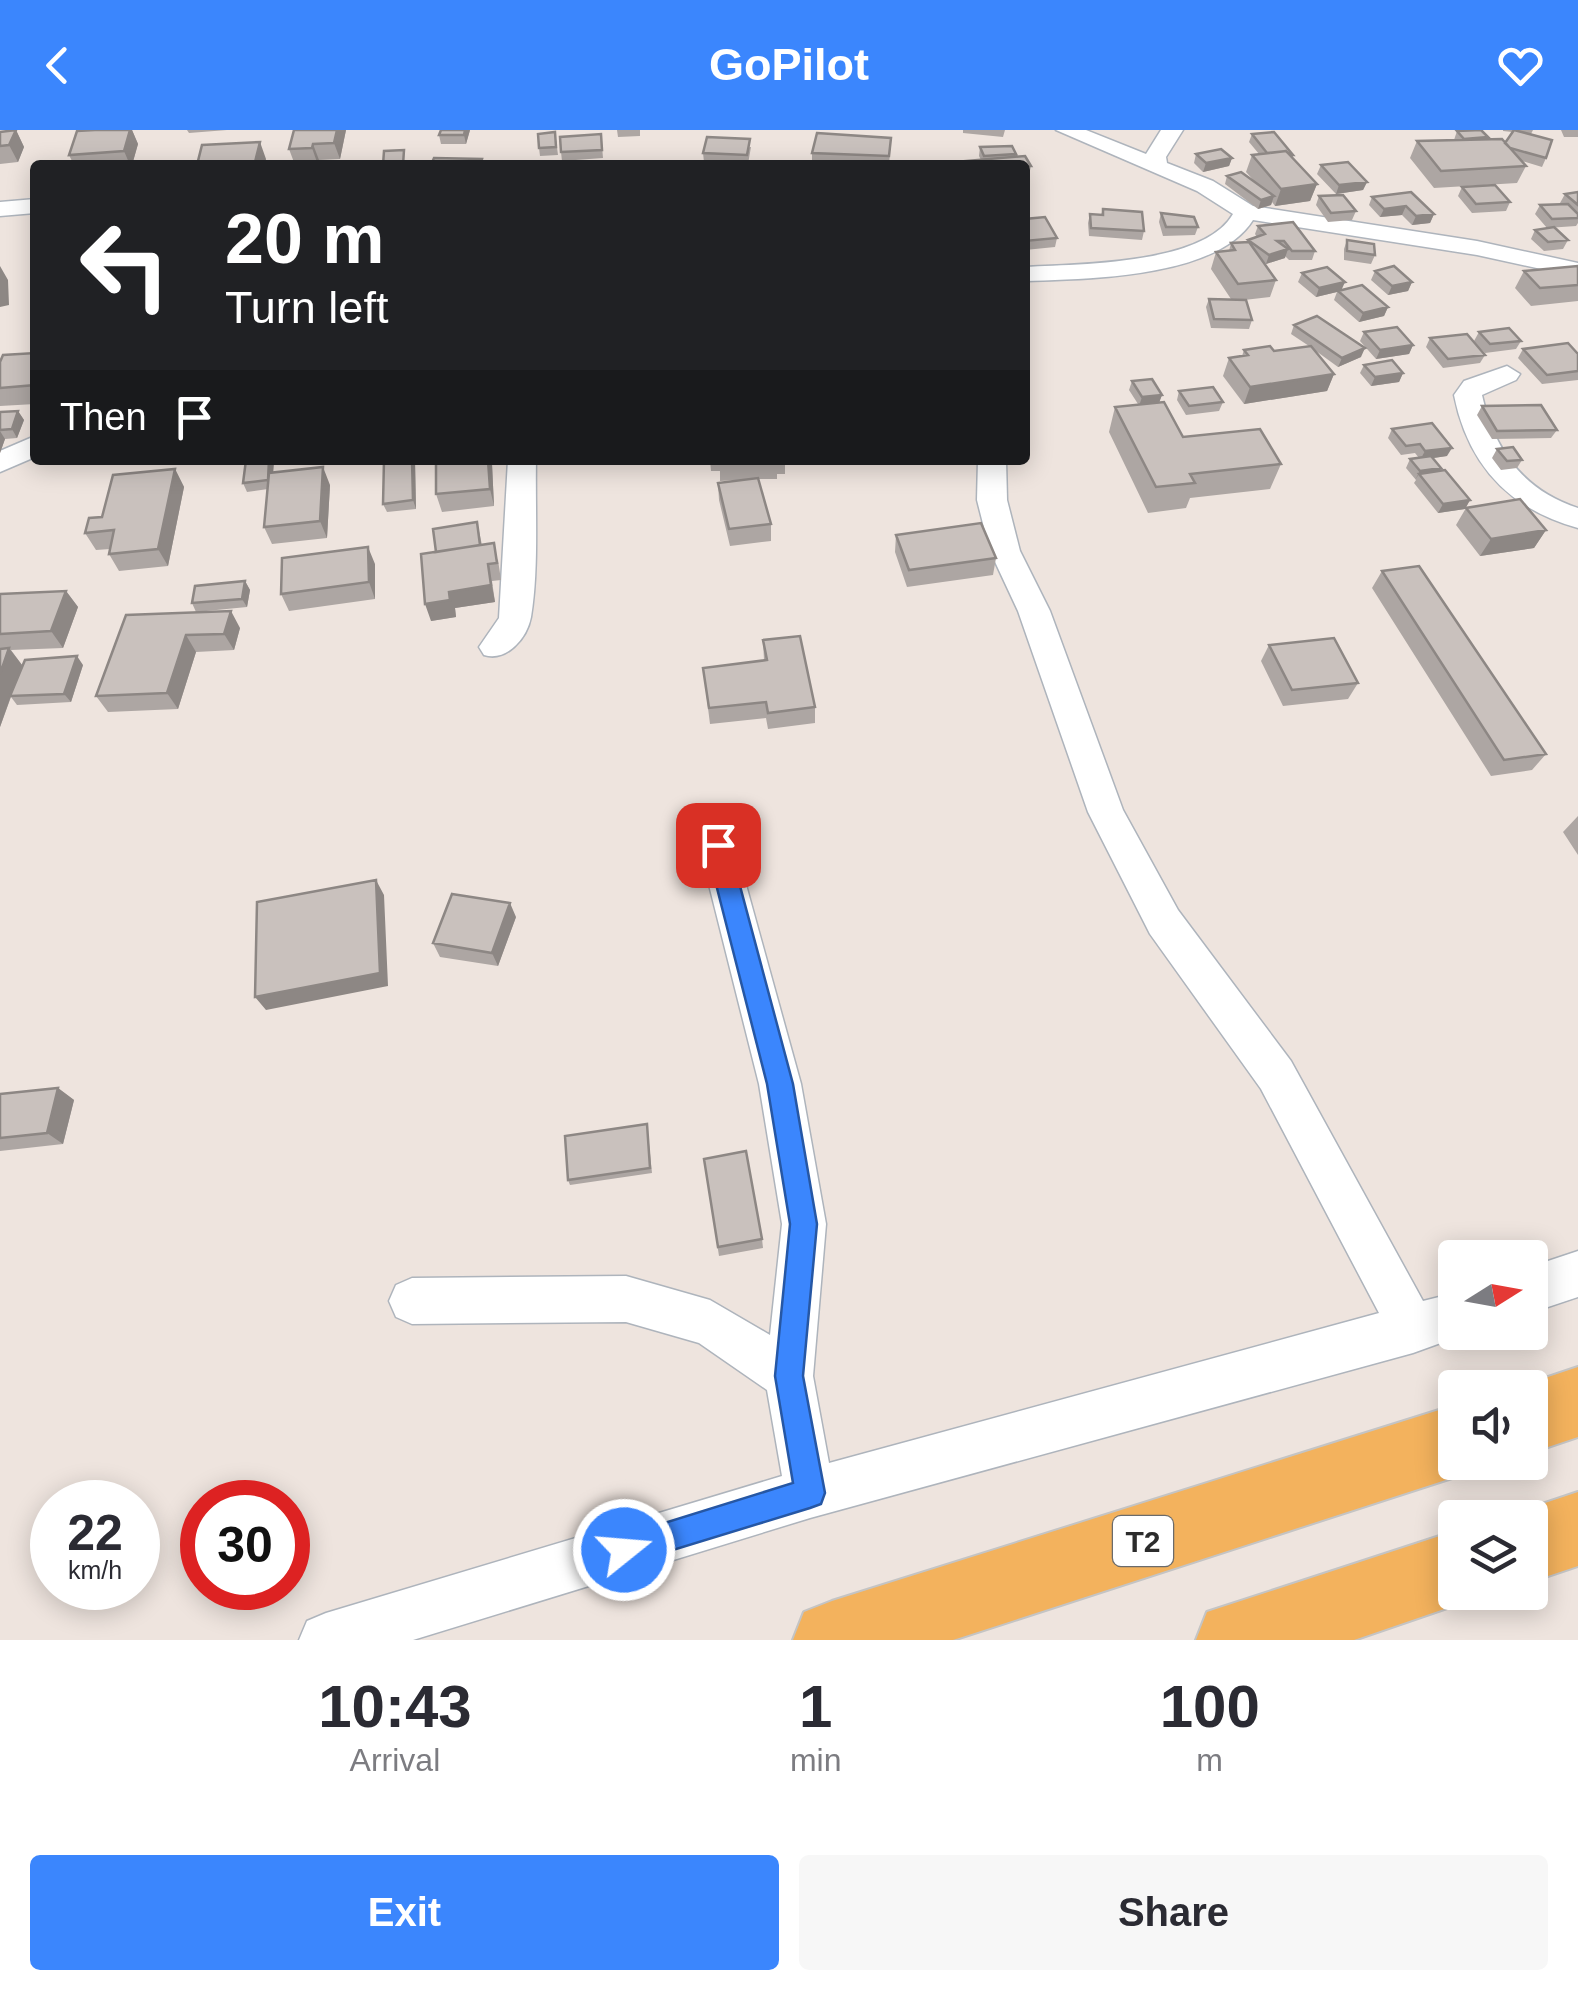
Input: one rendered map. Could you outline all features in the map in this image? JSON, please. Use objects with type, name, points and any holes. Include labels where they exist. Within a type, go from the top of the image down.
[{"type":"main road","points":[[1548,1411],[1578,1402]]},
{"type":"main road","name":"T2","points":[[832,1640],[1438,1446]]},
{"type":"main road","points":[[1548,1538],[1578,1529]]},
{"type":"main road","points":[[1234,1640],[1438,1574]]},
{"type":"street","points":[[1067,130],[1205,186],[1246,212],[1477,248],[1578,270]]},
{"type":"street","points":[[1156,166],[1155,157],[1172,130]]},
{"type":"street","points":[[0,208],[30,206]]},
{"type":"street","points":[[1030,274],[1086,272],[1197,251],[1227,238],[1246,212]]},
{"type":"street","points":[[1507,374],[1474,387],[1468,394],[1486,454],[1503,476],[1535,503],[1578,518]]},
{"type":"street","points":[[0,463],[30,448]]},
{"type":"street","points":[[495,647],[514,620],[522,465]]},
{"type":"street","points":[[326,1640],[810,1493],[1434,1323],[1276,1075],[1164,922],[1106,812],[1034,611],[1006,551],[992,500],[992,465]]},
{"type":"street","points":[[718,845],[780,1084],[804,1224],[789,1376],[810,1493]]},
{"type":"street","points":[[1548,1284],[1578,1274]]},
{"type":"street","points":[[412,1300],[626,1298],[710,1322],[789,1376]]},
{"type":"building","points":[[16,130],[9,145],[0,146],[0,132]]},
{"type":"building","points":[[130,130],[124,151],[69,155],[77,131]]},
{"type":"building","points":[[294,130],[337,130],[334,143],[289,149]]},
{"type":"building","points":[[441,130],[465,130],[464,135],[439,135]]},
{"type":"building","points":[[1481,130],[1488,137],[1464,139],[1457,131]]},
{"type":"building","points":[[1514,130],[1552,140],[1546,158],[1510,148],[1505,143]]},
{"type":"building","points":[[555,132],[556,147],[539,148],[538,134]]},
{"type":"building","points":[[1274,132],[1293,155],[1286,151],[1267,153],[1252,134]]},
{"type":"building","points":[[817,133],[891,138],[889,156],[812,153]]},
{"type":"building","points":[[601,134],[602,150],[561,152],[560,137]]},
{"type":"building","points":[[707,137],[750,139],[747,155],[703,153]]},
{"type":"building","points":[[1502,139],[1526,166],[1441,171],[1417,141]]},
{"type":"building","points":[[260,142],[256,160],[198,160],[202,145]]},
{"type":"building","points":[[1012,146],[1016,154],[984,156],[980,147]]},
{"type":"building","points":[[1221,149],[1232,158],[1206,163],[1196,154]]},
{"type":"building","points":[[404,150],[403,160],[383,160],[384,151]]},
{"type":"building","points":[[1286,151],[1317,184],[1281,189],[1252,155]]},
{"type":"building","points":[[1025,156],[1027,160],[977,160]]},
{"type":"building","points":[[434,158],[482,159],[482,160]]},
{"type":"building","points":[[1348,162],[1367,182],[1339,185],[1321,165]]},
{"type":"building","points":[[1241,172],[1274,196],[1261,200],[1227,176]]},
{"type":"building","points":[[1495,185],[1510,202],[1476,204],[1462,187]]},
{"type":"building","points":[[1411,192],[1434,214],[1416,216],[1406,206],[1384,209],[1372,197]]},
{"type":"building","points":[[1578,192],[1578,205],[1565,194]]},
{"type":"building","points":[[1343,195],[1356,211],[1331,213],[1319,196]]},
{"type":"building","points":[[1568,204],[1578,218],[1552,219],[1540,205]]},
{"type":"building","points":[[1103,209],[1142,212],[1144,231],[1091,228],[1090,214],[1103,215]]},
{"type":"building","points":[[1161,213],[1194,217],[1198,227],[1166,227]]},
{"type":"building","points":[[1045,217],[1057,238],[1030,241],[1030,218]]},
{"type":"building","points":[[1293,222],[1315,251],[1292,251],[1284,241],[1277,241],[1288,249],[1269,255],[1248,240],[1265,234],[1258,226]]},
{"type":"building","points":[[1554,227],[1568,240],[1548,242],[1535,230]]},
{"type":"building","points":[[1347,240],[1374,244],[1375,255],[1347,251]]},
{"type":"building","points":[[1249,242],[1276,280],[1238,284],[1216,252],[1235,250],[1231,243]]},
{"type":"building","points":[[1394,266],[1412,282],[1392,286],[1375,271]]},
{"type":"building","points":[[1578,266],[1578,285],[1540,288],[1524,271]]},
{"type":"building","points":[[1327,267],[1345,282],[1319,288],[1302,273]]},
{"type":"building","points":[[1362,285],[1388,307],[1363,313],[1338,291]]},
{"type":"building","points":[[1209,299],[1246,300],[1252,320],[1214,319]]},
{"type":"building","points":[[1317,316],[1365,348],[1342,358],[1294,325]]},
{"type":"building","points":[[1397,327],[1413,345],[1380,350],[1364,332]]},
{"type":"building","points":[[1509,328],[1521,341],[1490,344],[1479,332]]},
{"type":"building","points":[[1467,334],[1485,355],[1448,359],[1430,338]]},
{"type":"building","points":[[1568,343],[1578,354],[1578,371],[1547,375],[1523,349]]},
{"type":"building","points":[[1270,346],[1274,351],[1311,346],[1334,374],[1250,387],[1229,358],[1248,355],[1244,350]]},
{"type":"building","points":[[30,353],[30,385],[0,388],[3,355]]},
{"type":"building","points":[[1392,360],[1403,373],[1375,377],[1364,365]]},
{"type":"building","points":[[1152,379],[1162,395],[1142,397],[1132,381]]},
{"type":"building","points":[[1213,387],[1223,402],[1189,406],[1179,391]]},
{"type":"building","points":[[1164,402],[1183,437],[1260,429],[1281,464],[1190,474],[1195,483],[1156,487],[1115,407]]},
{"type":"building","points":[[1541,405],[1557,430],[1497,431],[1482,406]]},
{"type":"building","points":[[18,411],[12,429],[0,430],[0,412]]},
{"type":"building","points":[[1432,423],[1452,448],[1425,451],[1420,444],[1406,446],[1392,429]]},
{"type":"building","points":[[1513,447],[1522,460],[1507,461],[1497,449]]},
{"type":"building","points":[[1431,456],[1441,468],[1420,471],[1410,459]]},
{"type":"building","points":[[245,465],[269,465],[268,480],[243,483]]},
{"type":"building","points":[[384,465],[412,465],[413,500],[383,504]]},
{"type":"building","points":[[436,465],[488,465],[490,489],[436,494]]},
{"type":"building","points":[[323,467],[320,521],[264,527],[269,473]]},
{"type":"building","points":[[175,469],[158,549],[109,554],[114,530],[85,533],[89,518],[102,517],[113,475]]},
{"type":"building","points":[[1445,470],[1470,500],[1443,504],[1419,474]]},
{"type":"building","points":[[758,478],[771,524],[729,529],[718,483]]},
{"type":"building","points":[[1520,499],[1546,530],[1491,539],[1466,508]]},
{"type":"building","points":[[477,522],[480,545],[436,552],[433,529]]},
{"type":"building","points":[[981,523],[996,558],[909,570],[896,535]]},
{"type":"building","points":[[494,543],[497,563],[488,564],[491,585],[449,592],[450,600],[425,604],[421,554]]},
{"type":"building","points":[[368,547],[369,582],[281,594],[282,558]]},
{"type":"building","points":[[1419,566],[1546,754],[1504,760],[1382,571]]},
{"type":"building","points":[[245,581],[242,599],[192,603],[195,586]]},
{"type":"building","points":[[66,591],[51,631],[0,634],[0,594]]},
{"type":"building","points":[[231,611],[224,634],[186,635],[167,693],[96,696],[126,615]]},
{"type":"building","points":[[800,636],[815,707],[768,713],[766,702],[709,708],[703,668],[767,660],[763,640]]},
{"type":"building","points":[[1334,638],[1358,683],[1292,690],[1269,645]]},
{"type":"building","points":[[9,648],[0,674],[0,649]]},
{"type":"building","points":[[77,656],[64,694],[10,696],[25,660]]},
{"type":"building","points":[[376,880],[380,973],[255,997],[257,902]]},
{"type":"building","points":[[452,894],[510,903],[492,953],[433,943]]},
{"type":"building","points":[[58,1088],[47,1133],[0,1138],[0,1094]]},
{"type":"building","points":[[647,1124],[650,1168],[568,1180],[565,1136]]},
{"type":"building","points":[[746,1151],[762,1239],[718,1247],[704,1159]]},
{"type":"route","points":[[624,1550],[810,1493],[789,1376],[804,1224],[780,1084],[718,845]]}]
